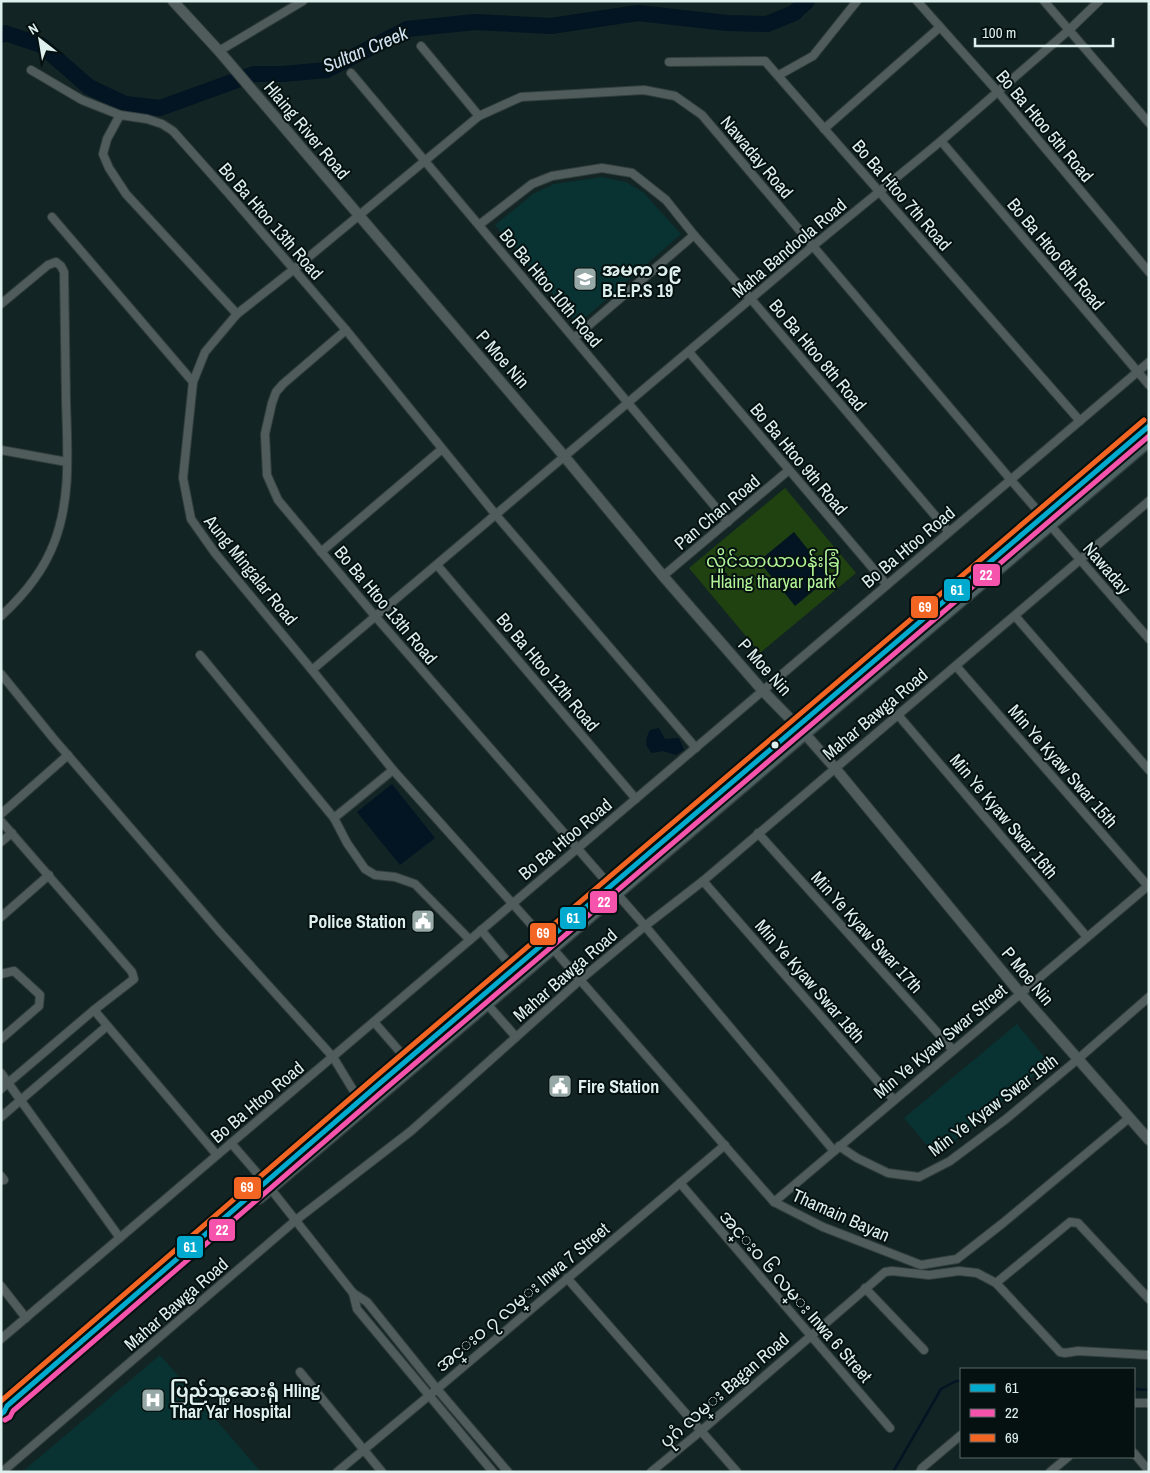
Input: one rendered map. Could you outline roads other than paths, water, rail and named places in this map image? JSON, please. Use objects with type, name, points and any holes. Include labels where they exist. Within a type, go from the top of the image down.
[{"type":"main road","points":[[362,1105],[407,1060],[550,945],[612,888],[1046,521],[1149,426]]},
{"type":"main road","points":[[1046,521],[1149,441]]},
{"type":"main road","points":[[2,1413],[11,1411],[268,1185],[362,1105],[487,1004],[517,973]]},
{"type":"street","points":[[173,1],[219,51],[303,1]]},
{"type":"street","points":[[779,75],[812,56],[857,1]]},
{"type":"street","name":"Bo Ba Htoo 5th Road","points":[[917,1],[998,92],[1149,272]]},
{"type":"street","points":[[1044,1],[1149,123]]},
{"type":"street","name":"Maha Bandoola Road","points":[[312,670],[813,246],[941,141],[1069,30],[1099,1]]},
{"type":"street","points":[[824,128],[940,27]]},
{"type":"street","points":[[421,46],[479,116]]},
{"type":"street","name":"Hlaing River Road","points":[[219,51],[358,215]]},
{"type":"street","name":"Bo Ba Htoo 7th Road","points":[[669,62],[765,62],[779,75],[1080,421]]},
{"type":"street","points":[[31,70],[82,100],[120,115],[107,139],[103,154],[109,168],[126,194],[237,314]]},
{"type":"street","name":"Bo Ba Htoo 10th Road","points":[[351,73],[728,522]]},
{"type":"street","name":"Nawaday Road","points":[[358,215],[479,116],[521,97],[644,90],[675,96],[702,115],[1046,521]]},
{"type":"street","name":"Bo Ba Htoo 13th Road","points":[[120,115],[147,119],[162,124],[173,131],[346,330],[496,515],[696,748]]},
{"type":"street","name":"Bo Ba Htoo 6th Road","points":[[941,141],[1149,385]]},
{"type":"street","name":"Bo Ba Htoo 8th Road","points":[[479,225],[532,184],[552,176],[602,168],[632,173],[666,200],[949,532]]},
{"type":"street","name":"Aung Mingalar Road","points":[[358,215],[237,314],[205,352],[193,382],[183,478],[191,520],[215,554],[393,770],[550,945]]},
{"type":"street","name":"P Moe Nin","points":[[358,215],[763,691],[835,768],[1020,993],[1149,1140]]},
{"type":"street","points":[[52,217],[193,382]]},
{"type":"street","points":[[574,338],[694,235]]},
{"type":"street","points":[[1,304],[48,265],[56,262],[61,266],[64,272],[67,462],[65,504],[55,542],[40,574],[17,602],[1,616]]},
{"type":"street","name":"Bo Ba Htoo 13th Road","points":[[346,330],[276,392],[265,434],[267,475],[278,500],[375,616],[612,888]]},
{"type":"street","name":"Bo Ba Htoo 9th Road","points":[[689,352],[887,585]]},
{"type":"street","name":"Bo Ba Htoo Road","points":[[1,1339],[1149,362]]},
{"type":"street","points":[[321,552],[442,449]]},
{"type":"street","points":[[1,450],[67,462]]},
{"type":"street","name":"Pan Chan Road","points":[[664,576],[789,470]]},
{"type":"street","name":"Mahar Bawga Road","points":[[2,1472],[296,1220],[411,1131],[580,980],[645,926],[704,881],[1149,501]]},
{"type":"street","name":"Nawaday","points":[[1046,521],[1149,640]]},
{"type":"street","name":"Bo Ba Htoo 12th Road","points":[[437,565],[636,799]]},
{"type":"street","points":[[1015,616],[1149,770]]},
{"type":"street","points":[[200,655],[334,818],[347,843],[365,869],[375,875],[415,884],[470,940]]},
{"type":"street","name":"Min Ye Kyaw Swar 15th","points":[[956,666],[1148,885]]},
{"type":"street","points":[[1,674],[220,932],[333,1057],[362,1105]]},
{"type":"street","name":"Min Ye Kyaw Swar 16th","points":[[898,715],[1087,937]]},
{"type":"street","points":[[1,814],[68,755]]},
{"type":"street","points":[[334,818],[393,770]]},
{"type":"street","points":[[1,821],[132,972],[134,979],[94,1010],[1,1089]]},
{"type":"street","points":[[1,842],[12,833]]},
{"type":"street","name":"Min Ye Kyaw Swar 17th","points":[[758,833],[952,1050]]},
{"type":"street","points":[[1,917],[49,875]]},
{"type":"street","name":"Min Ye Kyaw Swar 18th","points":[[704,881],[894,1100]]},
{"type":"street","name":"Min Ye Kyaw Swar Street","points":[[774,1202],[1148,885]]},
{"type":"street","name":"Min Ye Kyaw Swar 19th","points":[[612,888],[836,1149],[888,1173],[919,1177],[950,1161],[1006,1119],[1149,997]]},
{"type":"street","points":[[481,930],[517,973]]},
{"type":"street","name":"Thamain Bayan","points":[[550,945],[774,1202],[823,1228],[921,1265],[957,1260],[1130,1118]]},
{"type":"street","points":[[1,974],[14,971],[40,995],[39,1006],[1,1040]]},
{"type":"street","points":[[487,1004],[516,1037]]},
{"type":"street","points":[[94,1010],[217,1155]]},
{"type":"street","points":[[374,1022],[407,1060]]},
{"type":"street","points":[[1,1117],[108,1026]]},
{"type":"street","points":[[1,1073],[120,1238]]},
{"type":"street","points":[[232,1143],[268,1185],[353,1293],[366,1302],[508,1472]]},
{"type":"street","name":"အင္းဝ ၇ လမ္း Inwa 7 Street","points":[[337,1472],[725,1145]]},
{"type":"street","name":"အင္းဝ ၆ လမ္း Inwa 6 Street","points":[[680,1183],[890,1428]]},
{"type":"street","points":[[1149,1299],[1078,1223],[1074,1222],[1070,1222],[996,1283],[1060,1352],[1149,1354]]},
{"type":"street","name":"ပုဂံ လမ္း Bagan Road","points":[[651,1472],[885,1272],[929,1275],[959,1271],[977,1273],[996,1283]]},
{"type":"street","points":[[568,1278],[737,1472]]},
{"type":"street","points":[[1,1286],[26,1318]]},
{"type":"street","points":[[866,1288],[924,1350]]},
{"type":"street","points":[[353,1293],[357,1309],[493,1472]]},
{"type":"street","points":[[300,1372],[382,1472]]},
{"type":"street","points":[[1135,1402],[1149,1403]]},
{"type":"street","points":[[920,1472],[922,1468],[960,1435]]},
{"type":"street","points":[[1135,1454],[1149,1471]]},
{"type":"street","points":[[1050,1472],[1067,1458]]},
{"type":"waterway","name":"Sultan Creek","points":[[1,35],[5,33],[41,45],[89,87],[125,104],[160,108],[254,74],[283,74],[327,70],[407,29],[475,22],[551,26],[638,13],[727,23],[767,24],[794,13],[807,1]]},
{"type":"waterway","points":[[893,1472],[941,1389],[956,1381],[960,1381]]},
{"type":"waterway","points":[[1135,1389],[1149,1390]]},
{"type":"place","name":"အမက ၁၉ B.E.P.S 19","points":[[585,279]]},
{"type":"place","name":"Police Station","points":[[423,921]]},
{"type":"place","name":"Fire Station","points":[[560,1086]]},
{"type":"place","name":"ပြည်သူ့ဆေးရုံ Hling Thar Yar Hospital","points":[[153,1400]]},
{"type":"park label","name":"လှိုင်သာယာပန်းခြံ Hlaing tharyar park","points":[[773,570]]}]
